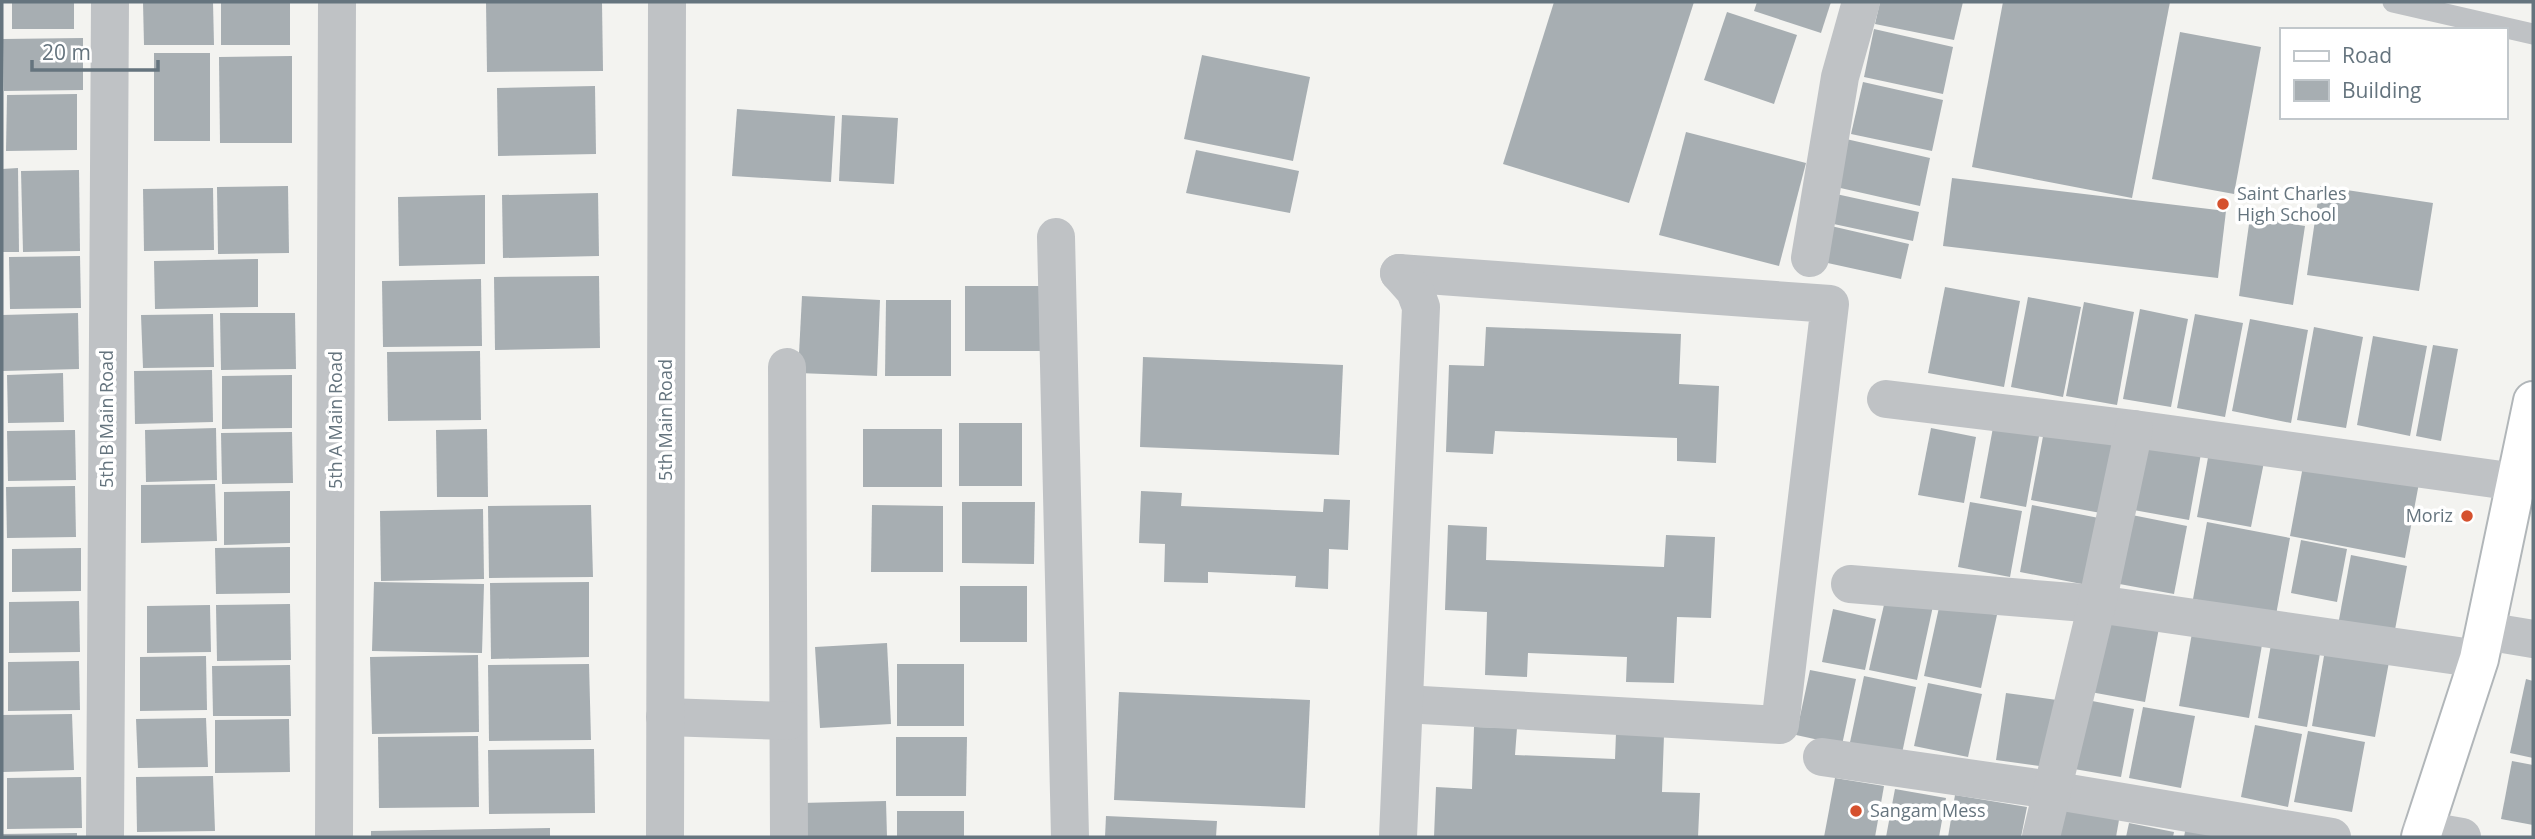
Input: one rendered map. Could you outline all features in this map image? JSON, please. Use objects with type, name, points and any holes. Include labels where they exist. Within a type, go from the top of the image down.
[{"type":"main road","points":[[2422,834],[2482,645],[2533,405]]},
{"type":"street","name":"5th B Main Road","points":[[105,837],[110,2]]},
{"type":"street","name":"5th A Main Road","points":[[334,837],[337,2]]},
{"type":"street","name":"5th Main Road","points":[[665,837],[667,2]]},
{"type":"street","points":[[1810,258],[1840,77],[1861,2]]},
{"type":"street","points":[[1056,237],[1070,837]]},
{"type":"street","points":[[1398,837],[1421,307],[1415,291],[1399,273],[1829,304],[1780,725],[1404,704]]},
{"type":"street","points":[[786,367],[789,837]]},
{"type":"street","points":[[1886,399],[2134,429],[2516,482]]},
{"type":"street","points":[[2041,837],[2097,604],[2134,429]]},
{"type":"street","points":[[1850,584],[2097,604],[2482,645],[2533,639]]},
{"type":"street","points":[[666,716],[788,721]]},
{"type":"street","points":[[1822,757],[2051,790],[2332,837]]},
{"type":"street","points":[[2422,834],[2462,837]]},
{"type":"lane","points":[[2393,2],[2507,28]]},
{"type":"lane","points":[[2507,28],[2533,34]]},
{"type":"building","points":[[12,2],[74,2],[74,29],[12,29]]},
{"type":"building","points":[[143,2],[213,2],[214,45],[144,45]]},
{"type":"building","points":[[221,2],[290,2],[290,45],[221,45]]},
{"type":"building","points":[[486,2],[602,2],[603,71],[487,72]]},
{"type":"building","points":[[1554,2],[1694,2],[1629,203],[1503,164]]},
{"type":"building","points":[[1757,2],[1831,2],[1821,33],[1754,11]]},
{"type":"building","points":[[1880,2],[1963,2],[1954,40],[1875,24]]},
{"type":"building","points":[[2003,2],[2170,2],[2132,198],[1972,167]]},
{"type":"building","points":[[1727,12],[1797,35],[1774,104],[1704,80]]},
{"type":"building","points":[[1874,29],[1953,47],[1943,94],[1864,77]]},
{"type":"building","points":[[2180,32],[2261,47],[2234,194],[2152,179]]},
{"type":"building","points":[[83,38],[83,90],[4,91],[3,39]]},
{"type":"building","points":[[154,53],[210,53],[210,141],[154,141]]},
{"type":"building","points":[[1202,55],[1310,77],[1293,161],[1184,139]]},
{"type":"building","points":[[292,56],[292,143],[220,143],[219,57]]},
{"type":"building","points":[[1863,82],[1943,100],[1932,151],[1851,134]]},
{"type":"building","points":[[595,86],[596,154],[498,156],[497,88]]},
{"type":"building","points":[[77,94],[77,150],[6,151],[7,95]]},
{"type":"building","points":[[737,109],[835,116],[831,182],[732,176]]},
{"type":"building","points":[[842,115],[898,118],[894,184],[839,181]]},
{"type":"building","points":[[1686,132],[1806,163],[1779,266],[1659,235]]},
{"type":"building","points":[[1846,139],[1930,158],[1920,206],[1836,187]]},
{"type":"building","points":[[1196,150],[1299,171],[1290,213],[1186,193]]},
{"type":"building","points":[[18,168],[19,252],[2,252],[2,169]]},
{"type":"building","points":[[79,170],[80,251],[23,252],[21,171]]},
{"type":"building","points":[[1952,178],[2226,211],[2218,278],[1943,246]]},
{"type":"building","points":[[288,186],[289,253],[218,254],[217,187]]},
{"type":"building","points":[[2320,186],[2433,203],[2419,291],[2307,275]]},
{"type":"building","points":[[213,188],[214,250],[144,251],[143,189]]},
{"type":"building","points":[[598,193],[599,256],[503,258],[502,195]]},
{"type":"building","points":[[1836,194],[1919,212],[1913,241],[1829,223]]},
{"type":"building","points":[[485,195],[485,264],[399,266],[398,197]]},
{"type":"building","points":[[2250,217],[2305,226],[2293,305],[2239,296]]},
{"type":"building","points":[[1831,226],[1909,244],[1901,279],[1823,262]]},
{"type":"building","points":[[80,256],[81,308],[10,309],[9,257]]},
{"type":"building","points":[[258,259],[258,307],[155,309],[154,261]]},
{"type":"building","points":[[599,276],[600,348],[495,350],[494,277]]},
{"type":"building","points":[[481,279],[482,346],[383,347],[382,281]]},
{"type":"building","points":[[965,286],[1046,286],[1045,351],[965,351]]},
{"type":"building","points":[[1945,287],[2020,301],[2004,387],[1928,373]]},
{"type":"building","points":[[802,296],[880,300],[877,376],[798,373]]},
{"type":"building","points":[[2028,297],[2081,307],[2063,397],[2011,387]]},
{"type":"building","points":[[886,300],[951,300],[951,376],[885,376]]},
{"type":"building","points":[[2084,302],[2134,312],[2117,405],[2066,396]]},
{"type":"building","points":[[2140,309],[2188,319],[2171,407],[2123,399]]},
{"type":"building","points":[[78,313],[79,369],[3,371],[2,315]]},
{"type":"building","points":[[220,313],[295,313],[296,369],[221,370]]},
{"type":"building","points":[[213,314],[214,367],[143,368],[141,315]]},
{"type":"building","points":[[2195,314],[2243,323],[2225,417],[2177,408]]},
{"type":"building","points":[[2250,319],[2308,330],[2291,423],[2232,411]]},
{"type":"building","points":[[1486,327],[1681,334],[1679,384],[1719,386],[1716,463],[1677,461],[1677,438],[1495,431],[1493,454],[1446,452],[1449,365],[1484,366]]},
{"type":"building","points":[[2314,327],[2363,337],[2346,428],[2297,420]]},
{"type":"building","points":[[2373,336],[2427,346],[2410,436],[2357,425]]},
{"type":"building","points":[[2433,345],[2458,349],[2441,441],[2416,436]]},
{"type":"building","points":[[480,351],[481,420],[388,421],[387,352]]},
{"type":"building","points":[[1143,357],[1343,365],[1339,455],[1140,447]]},
{"type":"building","points":[[212,370],[213,422],[135,424],[134,371]]},
{"type":"building","points":[[63,373],[64,422],[8,423],[7,375]]},
{"type":"building","points":[[292,375],[292,428],[222,429],[222,376]]},
{"type":"building","points":[[1994,422],[2040,431],[2026,507],[1980,498]]},
{"type":"building","points":[[959,423],[1022,423],[1022,486],[959,486]]},
{"type":"building","points":[[216,428],[217,480],[146,482],[145,430]]},
{"type":"building","points":[[1931,428],[1976,437],[1964,503],[1918,495]]},
{"type":"building","points":[[487,429],[488,497],[437,497],[436,430]]},
{"type":"building","points":[[863,429],[942,429],[942,487],[863,487]]},
{"type":"building","points":[[75,430],[76,480],[8,481],[7,431]]},
{"type":"building","points":[[2044,431],[2119,446],[2106,514],[2031,500]]},
{"type":"building","points":[[292,432],[293,483],[222,484],[221,433]]},
{"type":"building","points":[[2142,437],[2202,448],[2189,520],[2128,509]]},
{"type":"building","points":[[2210,447],[2265,457],[2251,527],[2197,517]]},
{"type":"building","points":[[2304,461],[2419,483],[2405,558],[2290,536]]},
{"type":"building","points":[[215,484],[217,541],[141,543],[141,485]]},
{"type":"building","points":[[75,486],[76,537],[7,538],[6,487]]},
{"type":"building","points":[[290,491],[290,543],[224,545],[224,492]]},
{"type":"building","points":[[1141,491],[1182,493],[1181,506],[1323,512],[1324,499],[1350,500],[1348,550],[1329,549],[1328,589],[1295,587],[1296,576],[1208,572],[1208,583],[1164,582],[1165,544],[1139,543]]},
{"type":"building","points":[[962,502],[1035,502],[1034,564],[962,563]]},
{"type":"building","points":[[1970,502],[2022,511],[2010,577],[1958,567]]},
{"type":"building","points":[[591,505],[593,577],[489,578],[488,506]]},
{"type":"building","points":[[872,505],[943,506],[943,572],[871,572]]},
{"type":"building","points":[[2032,505],[2104,519],[2092,586],[2020,572]]},
{"type":"building","points":[[483,509],[484,579],[381,581],[380,511]]},
{"type":"building","points":[[2127,514],[2187,526],[2174,594],[2114,583]]},
{"type":"building","points":[[2207,522],[2290,538],[2276,615],[2193,599]]},
{"type":"building","points":[[1448,525],[1487,527],[1486,560],[1664,567],[1666,535],[1715,537],[1711,618],[1677,617],[1674,683],[1626,682],[1627,657],[1528,653],[1527,677],[1485,675],[1487,612],[1445,610]]},
{"type":"building","points":[[2301,540],[2347,549],[2337,602],[2291,593]]},
{"type":"building","points":[[290,547],[290,593],[216,594],[215,548]]},
{"type":"building","points":[[81,548],[81,591],[12,592],[12,549]]},
{"type":"building","points":[[2351,555],[2407,566],[2394,635],[2338,625]]},
{"type":"building","points":[[374,582],[484,584],[482,653],[372,651]]},
{"type":"building","points":[[589,582],[589,657],[491,659],[490,583]]},
{"type":"building","points":[[960,586],[1027,586],[1027,642],[960,642]]},
{"type":"building","points":[[1886,596],[1933,606],[1917,680],[1869,670]]},
{"type":"building","points":[[79,601],[80,652],[9,653],[9,602]]},
{"type":"building","points":[[1940,603],[1997,615],[1981,688],[1924,676]]},
{"type":"building","points":[[290,604],[291,660],[217,661],[216,605]]},
{"type":"building","points":[[210,605],[211,652],[147,653],[147,606]]},
{"type":"building","points":[[1833,609],[1876,619],[1865,670],[1822,662]]},
{"type":"building","points":[[2100,616],[2159,628],[2145,702],[2085,691]]},
{"type":"building","points":[[2192,633],[2262,645],[2249,718],[2179,706]]},
{"type":"building","points":[[2272,639],[2321,648],[2307,727],[2258,718]]},
{"type":"building","points":[[887,643],[891,724],[820,728],[815,647]]},
{"type":"building","points":[[2325,650],[2389,662],[2375,737],[2312,726]]},
{"type":"building","points":[[478,655],[479,732],[372,734],[370,657]]},
{"type":"building","points":[[206,656],[207,710],[140,711],[140,657]]},
{"type":"building","points":[[79,661],[80,710],[8,711],[8,662]]},
{"type":"building","points":[[589,664],[591,740],[489,741],[488,665]]},
{"type":"building","points":[[897,664],[964,664],[964,726],[897,726]]},
{"type":"building","points":[[290,665],[291,716],[213,716],[212,666]]},
{"type":"building","points":[[1810,670],[1856,679],[1842,745],[1796,735]]},
{"type":"building","points":[[1864,676],[1916,687],[1901,758],[1849,747]]},
{"type":"building","points":[[2526,679],[2533,681],[2533,758],[2510,753]]},
{"type":"building","points":[[1928,683],[1982,694],[1968,757],[1914,746]]},
{"type":"building","points":[[1119,692],[1310,700],[1305,808],[1114,800]]},
{"type":"building","points":[[2006,693],[2057,700],[2047,767],[1996,760]]},
{"type":"building","points":[[2087,700],[2134,709],[2121,777],[2074,769]]},
{"type":"building","points":[[2143,707],[2195,716],[2181,788],[2129,778]]},
{"type":"building","points":[[72,714],[74,770],[3,772],[2,715]]},
{"type":"building","points":[[206,718],[208,767],[138,768],[136,719]]},
{"type":"building","points":[[289,719],[290,772],[215,773],[215,720]]},
{"type":"building","points":[[2255,725],[2302,734],[2288,807],[2241,797]]},
{"type":"building","points":[[1474,727],[1517,728],[1515,755],[1615,759],[1616,733],[1664,735],[1662,792],[1700,793],[1698,837],[1434,837],[1436,787],[1472,789]]},
{"type":"building","points":[[2308,731],[2365,742],[2352,812],[2294,802]]},
{"type":"building","points":[[478,736],[479,807],[379,808],[378,737]]},
{"type":"building","points":[[896,737],[967,737],[966,796],[896,796]]},
{"type":"building","points":[[594,749],[595,813],[489,814],[488,750]]},
{"type":"building","points":[[2512,761],[2533,765],[2533,825],[2501,819]]},
{"type":"building","points":[[213,776],[215,831],[137,832],[136,777]]},
{"type":"building","points":[[81,777],[82,828],[7,829],[7,778]]},
{"type":"building","points":[[1835,778],[1884,786],[1875,837],[1824,837]]},
{"type":"building","points":[[1895,789],[1946,798],[1939,837],[1886,837]]},
{"type":"building","points":[[1955,795],[2027,807],[2021,837],[1948,837]]},
{"type":"building","points":[[886,801],[887,837],[801,837],[800,803]]},
{"type":"building","points":[[2062,809],[2119,820],[2116,837],[2056,837]]},
{"type":"building","points":[[897,811],[964,811],[964,837],[897,837]]},
{"type":"building","points":[[1106,816],[1217,821],[1216,837],[1105,837]]},
{"type":"building","points":[[2129,823],[2174,832],[2173,837],[2126,837]]},
{"type":"building","points":[[2186,826],[2239,837],[2184,837]]},
{"type":"building","points":[[550,828],[550,837],[371,837],[371,831]]},
{"type":"building","points":[[77,833],[77,837],[2,837],[2,834]]},
{"type":"place","name":"Saint Charles High School","points":[[2223,204]]},
{"type":"place","name":"Moriz","points":[[2467,516]]},
{"type":"place","name":"Sangam Mess","points":[[1856,811]]}]
